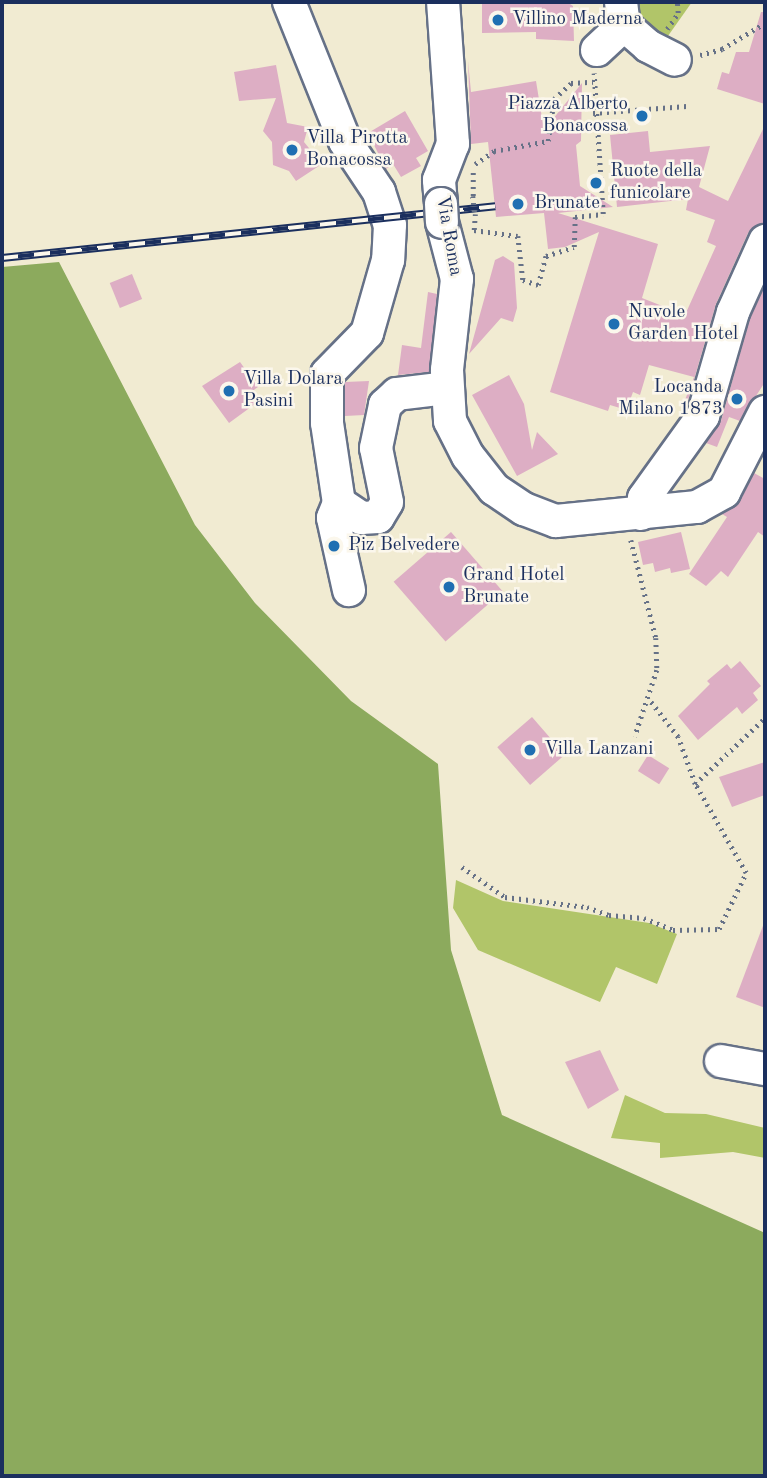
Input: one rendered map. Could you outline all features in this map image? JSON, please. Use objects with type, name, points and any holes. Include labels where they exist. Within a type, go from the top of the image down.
[{"type":"street","points":[[289,2],[340,129],[379,192],[390,225],[388,260],[368,333],[327,374],[327,423],[339,503],[333,518],[349,590]]},
{"type":"street","name":"Via Roma","points":[[443,2],[453,144],[439,180],[441,209],[457,279],[447,388],[450,421],[468,456],[494,489],[524,509],[556,521],[697,508],[723,492],[765,412]]},
{"type":"street","points":[[597,50],[622,13],[648,46],[675,60]]},
{"type":"street","points":[[633,515],[703,416],[733,312],[765,241]]},
{"type":"street","points":[[339,503],[362,518],[378,517],[387,502],[376,449],[385,405],[397,394],[447,388]]},
{"type":"street","points":[[721,1061],[765,1069]]},
{"type":"path","points":[[675,60],[722,49],[765,23]]},
{"type":"path","points":[[473,169],[474,230],[518,236],[523,281],[538,285],[546,256],[574,247],[575,217],[603,214],[593,113],[597,50]]},
{"type":"path","points":[[441,209],[461,196],[476,162],[494,151],[548,141],[554,99],[570,83],[593,82]]},
{"type":"path","points":[[593,113],[687,106]]},
{"type":"path","points":[[633,515],[656,638],[657,670],[650,701],[635,736]]},
{"type":"path","points":[[462,867],[505,897],[587,906],[609,915],[644,918],[673,930],[719,929],[746,873],[695,784],[678,737],[650,701]]},
{"type":"path","points":[[695,784],[765,718]]},
{"type":"green space","points":[[626,2],[692,2],[663,43],[648,32]]},
{"type":"green space","points":[[59,262],[195,525],[255,603],[351,701],[438,764],[451,950],[502,1115],[765,1233],[765,1476],[2,1476],[2,267]]},
{"type":"green space","points":[[456,880],[503,901],[649,923],[677,934],[657,984],[616,967],[600,1002],[478,950],[453,908]]},
{"type":"green space","points":[[625,1095],[665,1113],[706,1114],[765,1128],[765,1158],[733,1152],[660,1158],[660,1143],[611,1138]]},
{"type":"building","points":[[482,2],[567,2],[573,6],[574,41],[536,39],[536,32],[482,33]]},
{"type":"building","points":[[761,12],[765,12],[765,104],[717,89],[722,72],[729,74],[736,52],[749,52]]},
{"type":"building","points":[[468,61],[471,92],[536,81],[544,130],[582,83],[581,141],[576,145],[580,186],[613,207],[558,213],[658,244],[642,298],[685,315],[716,246],[707,242],[715,220],[686,210],[688,199],[617,207],[610,135],[648,131],[650,152],[710,146],[699,187],[728,201],[765,125],[765,223],[748,233],[716,304],[686,407],[683,405],[694,377],[649,365],[640,395],[633,392],[629,403],[620,408],[610,405],[608,411],[550,392],[599,232],[565,247],[548,249],[544,213],[496,217],[488,142],[471,144]]},
{"type":"building","points":[[276,65],[287,123],[308,127],[304,142],[322,164],[296,181],[289,171],[273,165],[272,142],[263,131],[276,98],[239,101],[234,72]]},
{"type":"building","points":[[405,111],[428,151],[416,158],[421,166],[401,177],[393,164],[386,169],[368,133]]},
{"type":"building","points":[[503,256],[514,263],[517,308],[513,322],[501,318],[469,354],[495,260]]},
{"type":"building","points":[[132,274],[142,299],[120,308],[110,283]]},
{"type":"building","points":[[765,285],[765,382],[740,421],[729,417],[717,447],[706,443],[721,421],[750,318]]},
{"type":"building","points":[[428,292],[437,294],[429,372],[398,375],[402,345],[421,348]]},
{"type":"building","name":"Villa Dolara Pasini","points":[[240,362],[258,387],[248,394],[255,404],[229,423],[202,386]]},
{"type":"building","points":[[509,375],[524,404],[532,450],[537,432],[558,454],[517,476],[472,395]]},
{"type":"building","points":[[369,381],[364,415],[345,416],[345,382]]},
{"type":"building","points":[[754,473],[765,479],[765,537],[758,532],[728,577],[721,571],[706,586],[689,574],[727,517],[722,514],[740,501]]},
{"type":"building","name":"Grand Hotel Brunate","points":[[451,532],[503,592],[445,641],[394,582]]},
{"type":"building","points":[[681,532],[690,569],[671,573],[670,568],[655,572],[653,563],[643,565],[638,542]]},
{"type":"building","points":[[740,661],[761,686],[753,693],[758,700],[742,714],[737,707],[698,740],[678,716],[710,684],[707,681],[727,664],[731,669]]},
{"type":"building","name":"Villa Lanzani","points":[[532,717],[565,755],[530,785],[497,747]]},
{"type":"building","points":[[648,755],[669,768],[659,784],[638,771]]},
{"type":"building","points":[[765,762],[765,795],[732,807],[719,777]]},
{"type":"building","points":[[765,923],[765,1008],[736,997]]},
{"type":"building","points":[[600,1050],[619,1090],[588,1109],[565,1062]]},
{"type":"railway","points":[[2,258],[495,206]]},
{"type":"place","name":"Villino Maderna","points":[[498,20]]},
{"type":"place","name":"Piazza Alberto Bonacossa","points":[[642,116]]},
{"type":"place","name":"Villa Pirotta Bonacossa","points":[[292,150]]},
{"type":"place","name":"Ruote della funicolare","points":[[596,183]]},
{"type":"place","name":"Brunate","points":[[518,204]]},
{"type":"place","name":"Nuvole Garden Hotel","points":[[614,324]]},
{"type":"place","name":"Villa Dolara Pasini","points":[[229,391]]},
{"type":"place","name":"Locanda Milano 1873","points":[[737,399]]},
{"type":"place","name":"Piz Belvedere","points":[[334,546]]},
{"type":"place","name":"Grand Hotel Brunate","points":[[449,587]]},
{"type":"place","name":"Villa Lanzani","points":[[530,750]]}]
